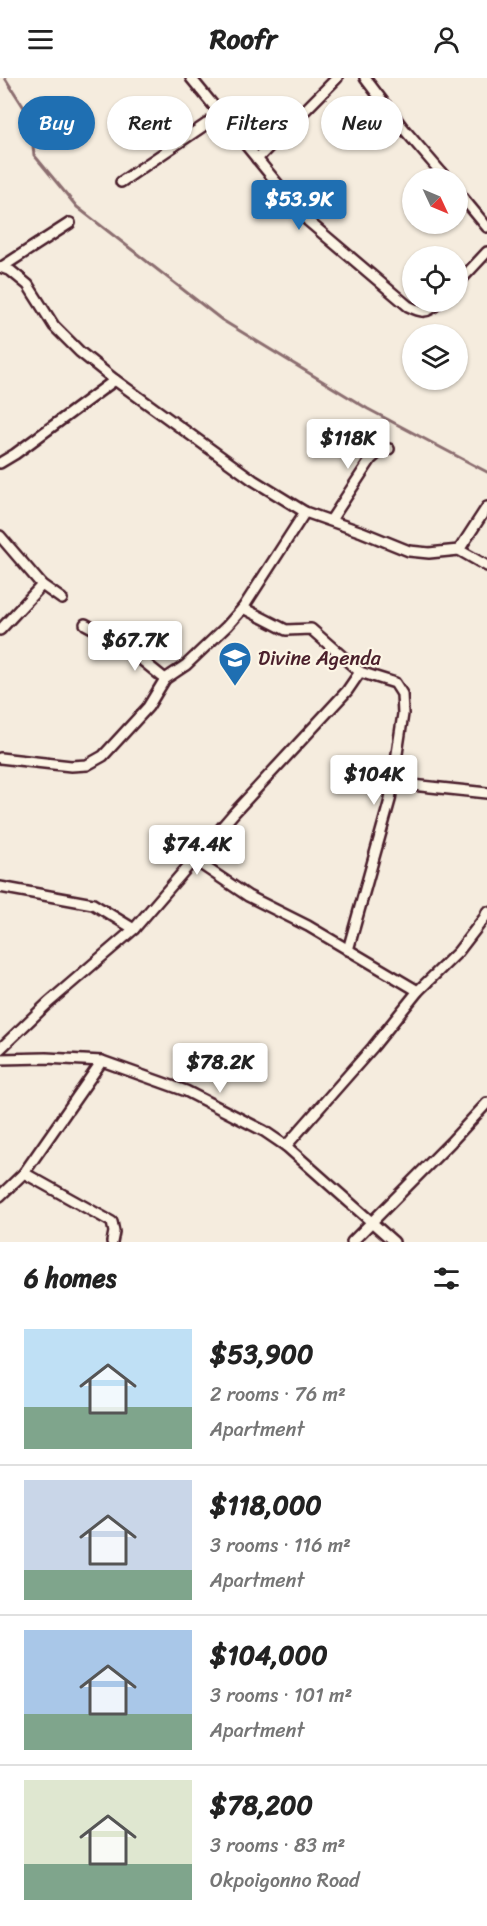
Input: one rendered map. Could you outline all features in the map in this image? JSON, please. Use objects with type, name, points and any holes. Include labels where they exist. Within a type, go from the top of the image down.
[{"type":"street","points":[[190,78],[206,96]]},
{"type":"street","points":[[257,159],[337,78]]},
{"type":"street","points":[[365,78],[437,168]]},
{"type":"street","points":[[122,182],[205,125]]},
{"type":"street","points":[[250,150],[308,221],[402,301]]},
{"type":"street","points":[[468,204],[487,227]]},
{"type":"street","points":[[1,267],[70,223]]},
{"type":"street","points":[[468,272],[487,252]]},
{"type":"street","points":[[1,267],[11,271],[28,285],[54,326],[80,352],[243,473],[305,512],[409,551],[429,553],[459,550],[487,566]]},
{"type":"street","points":[[0,463],[115,380]]},
{"type":"street","points":[[331,520],[370,459],[379,452],[389,449]]},
{"type":"street","points":[[459,550],[487,507]]},
{"type":"street","points":[[0,758],[71,766],[87,765],[104,756],[148,707],[165,679],[186,665],[243,608],[305,512]]},
{"type":"street","points":[[0,536],[42,585],[62,599]]},
{"type":"street","points":[[0,630],[42,585]]},
{"type":"street","points":[[243,608],[286,630],[311,629],[360,672],[395,683],[402,694],[403,714],[390,800],[348,950]]},
{"type":"street","points":[[85,624],[122,644],[165,679]]},
{"type":"street","points":[[0,1049],[48,1003],[134,929],[193,859],[347,691],[360,672]]},
{"type":"street","points":[[393,783],[487,793]]},
{"type":"street","points":[[193,859],[248,896],[308,926],[418,991]]},
{"type":"street","points":[[0,887],[93,904],[134,929]]},
{"type":"street","points":[[286,1146],[334,1089],[374,1047],[418,991],[458,952],[487,912]]},
{"type":"street","points":[[0,1059],[102,1060],[186,1091],[264,1131],[286,1146],[394,1242]]},
{"type":"street","points":[[0,1196],[24,1173],[102,1060]]},
{"type":"street","points":[[352,1242],[487,1103]]},
{"type":"street","points":[[24,1173],[112,1222],[114,1232],[112,1242]]},
{"type":"waterway","points":[[5,78],[30,117],[34,155],[77,207],[222,320],[368,409],[487,472]]},
{"type":"place","name":"Divine Agenda","points":[[235,687]]}]
